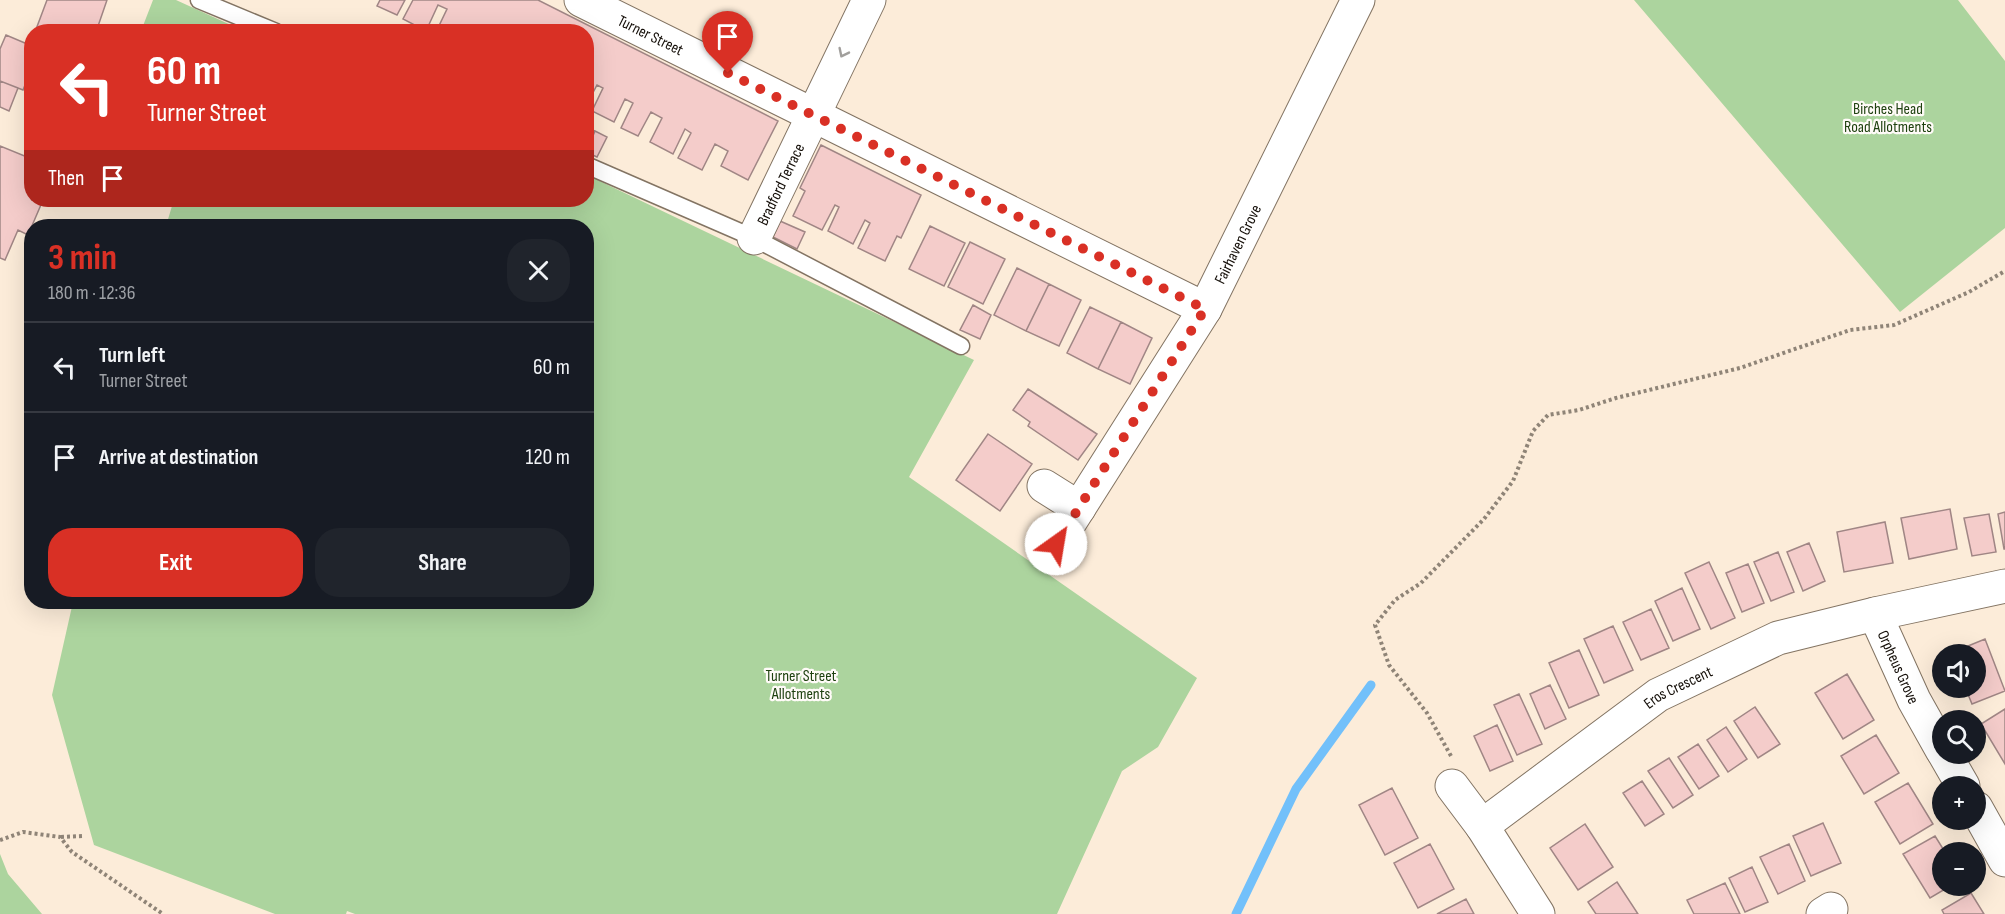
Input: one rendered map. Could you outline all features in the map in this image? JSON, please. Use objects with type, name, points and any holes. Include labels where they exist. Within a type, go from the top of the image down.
[{"type":"street","name":"Turner Street","points":[[581,0],[1205,309]]},
{"type":"street","name":"Bradford Terrace","points":[[754,238],[869,0]]},
{"type":"street","name":"Fairhaven Grove","points":[[1056,544],[1205,309],[1358,0]]},
{"type":"street","points":[[1044,486],[1079,508]]},
{"type":"street","name":"Eros Crescent","points":[[1482,826],[1658,695],[1778,638],[2005,586]]},
{"type":"street","name":"Orpheus Grove","points":[[1875,614],[1914,700],[1932,732]]},
{"type":"street","points":[[1452,786],[1482,826],[1538,914]]},
{"type":"street","points":[[1986,826],[2005,860]]},
{"type":"lane","points":[[199,0],[257,24]]},
{"type":"lane","points":[[594,168],[754,238],[962,346]]},
{"type":"path","points":[[1452,786],[1453,759],[1427,713],[1389,665],[1375,625],[1395,600],[1421,582],[1484,519],[1513,481],[1533,431],[1548,415],[1579,410],[1616,398],[1740,368],[1851,330],[1894,325],[1970,292],[2005,271]]},
{"type":"path","points":[[0,840],[22,832],[60,837],[82,836]]},
{"type":"path","points":[[60,837],[72,852],[163,914]]},
{"type":"green space","points":[[153,0],[176,0],[229,24],[144,24]]},
{"type":"green space","name":"Birches Head Road Allotments","points":[[1634,0],[1958,0],[2005,61],[2005,228],[1900,312]]},
{"type":"green space","name":"Turner Street Allotments","points":[[594,178],[974,360],[909,477],[1197,678],[1158,747],[1122,771],[1057,914],[355,914],[347,911],[346,914],[275,914],[94,845],[52,695],[71,609],[594,609],[594,219],[168,219],[172,207],[594,207]]},
{"type":"green space","points":[[0,854],[8,874],[42,914],[0,914]]},
{"type":"building","points":[[47,0],[107,0],[99,24],[38,24]]},
{"type":"building","points":[[380,0],[405,0],[397,15],[377,6]]},
{"type":"building","points":[[413,0],[538,0],[586,24],[440,24],[447,9],[438,5],[429,24],[413,24],[403,19]]},
{"type":"building","points":[[594,28],[778,121],[748,180],[721,166],[728,151],[715,144],[702,170],[678,158],[691,133],[685,129],[673,154],[650,142],[662,118],[651,112],[638,136],[621,128],[633,103],[625,99],[614,122],[594,112],[594,107],[603,88],[597,85],[594,91]]},
{"type":"building","points":[[6,35],[24,43],[23,90],[0,81],[0,49]]},
{"type":"building","points":[[0,81],[18,88],[9,111],[0,107]]},
{"type":"building","points":[[595,131],[607,137],[597,157],[594,156]]},
{"type":"building","points":[[821,145],[921,195],[901,238],[897,236],[885,261],[858,248],[870,223],[865,220],[853,244],[828,231],[839,207],[835,205],[822,230],[793,216],[805,191],[800,188]]},
{"type":"building","points":[[0,146],[24,156],[24,207],[40,207],[35,219],[24,219],[24,233],[18,230],[5,260],[0,258]]},
{"type":"building","points":[[780,221],[805,232],[797,249],[773,237]]},
{"type":"building","points":[[930,226],[965,243],[944,286],[909,269]]},
{"type":"building","points":[[970,242],[1005,259],[983,304],[948,287]]},
{"type":"building","points":[[1017,268],[1049,284],[1026,331],[994,315]]},
{"type":"building","points":[[1049,284],[1081,300],[1059,346],[1026,331]]},
{"type":"building","points":[[973,305],[991,315],[980,339],[960,330]]},
{"type":"building","points":[[1090,307],[1121,322],[1098,369],[1067,353]]},
{"type":"building","points":[[1121,322],[1152,338],[1130,384],[1098,369]]},
{"type":"building","points":[[1028,389],[1097,434],[1078,460],[1028,426],[1030,422],[1013,410]]},
{"type":"building","points":[[988,434],[1032,464],[1000,511],[956,480]]},
{"type":"building","points":[[1950,509],[1957,549],[1909,559],[1901,518]]},
{"type":"building","points":[[2005,512],[2005,549],[2004,549],[1998,514]]},
{"type":"building","points":[[1989,514],[1996,552],[1972,556],[1964,518]]},
{"type":"building","points":[[1885,522],[1893,563],[1844,572],[1837,532]]},
{"type":"building","points":[[1809,543],[1825,581],[1803,591],[1787,552]]},
{"type":"building","points":[[1778,552],[1794,592],[1771,601],[1754,562]]},
{"type":"building","points":[[1709,562],[1735,618],[1711,629],[1685,573]]},
{"type":"building","points":[[1748,564],[1764,603],[1742,612],[1726,573]]},
{"type":"building","points":[[1682,588],[1700,629],[1673,641],[1655,601]]},
{"type":"building","points":[[1651,609],[1669,648],[1641,660],[1623,622]]},
{"type":"building","points":[[1613,626],[1633,670],[1604,683],[1584,639]]},
{"type":"building","points":[[1985,639],[2005,691],[1972,704],[1970,698],[1986,698],[1986,644],[1973,644]]},
{"type":"building","points":[[1579,650],[1599,695],[1569,708],[1549,663]]},
{"type":"building","points":[[1847,674],[1874,720],[1843,739],[1815,693]]},
{"type":"building","points":[[1550,685],[1566,719],[1545,729],[1530,694]]},
{"type":"building","points":[[1519,694],[1542,744],[1517,755],[1494,705]]},
{"type":"building","points":[[1755,707],[1780,744],[1758,758],[1734,721]]},
{"type":"building","points":[[2005,709],[2005,764],[1986,732],[1986,721]]},
{"type":"building","points":[[1497,725],[1513,761],[1490,771],[1474,736]]},
{"type":"building","points":[[1726,727],[1747,759],[1728,772],[1707,740]]},
{"type":"building","points":[[1876,735],[1899,773],[1864,794],[1841,756]]},
{"type":"building","points":[[1698,744],[1719,776],[1699,789],[1678,757]]},
{"type":"building","points":[[1669,758],[1693,795],[1673,808],[1648,771]]},
{"type":"building","points":[[1642,781],[1664,814],[1645,826],[1623,793]]},
{"type":"building","points":[[1908,783],[1932,825],[1900,844],[1875,802]]},
{"type":"building","points":[[1392,788],[1418,838],[1385,855],[1359,805]]},
{"type":"building","points":[[1823,823],[1841,863],[1811,876],[1793,836]]},
{"type":"building","points":[[1585,824],[1613,867],[1578,890],[1550,848]]},
{"type":"building","points":[[1935,836],[1939,842],[1932,842],[1933,896],[1930,898],[1903,854]]},
{"type":"building","points":[[1430,844],[1454,889],[1418,908],[1394,863]]},
{"type":"building","points":[[1789,844],[1805,881],[1778,894],[1760,857]]},
{"type":"building","points":[[1752,867],[1768,902],[1745,912],[1729,878]]},
{"type":"building","points":[[1617,882],[1638,914],[1596,914],[1588,902]]},
{"type":"building","points":[[1725,883],[1740,914],[1694,914],[1687,900]]},
{"type":"building","points":[[1966,896],[1973,896],[1984,914],[1944,914],[1942,910]]},
{"type":"building","points":[[1466,899],[1474,914],[1437,914]]},
{"type":"waterway","points":[[1236,914],[1296,789],[1371,685]]},
{"type":"route","points":[[728,73],[1205,309],[1056,544]]}]
